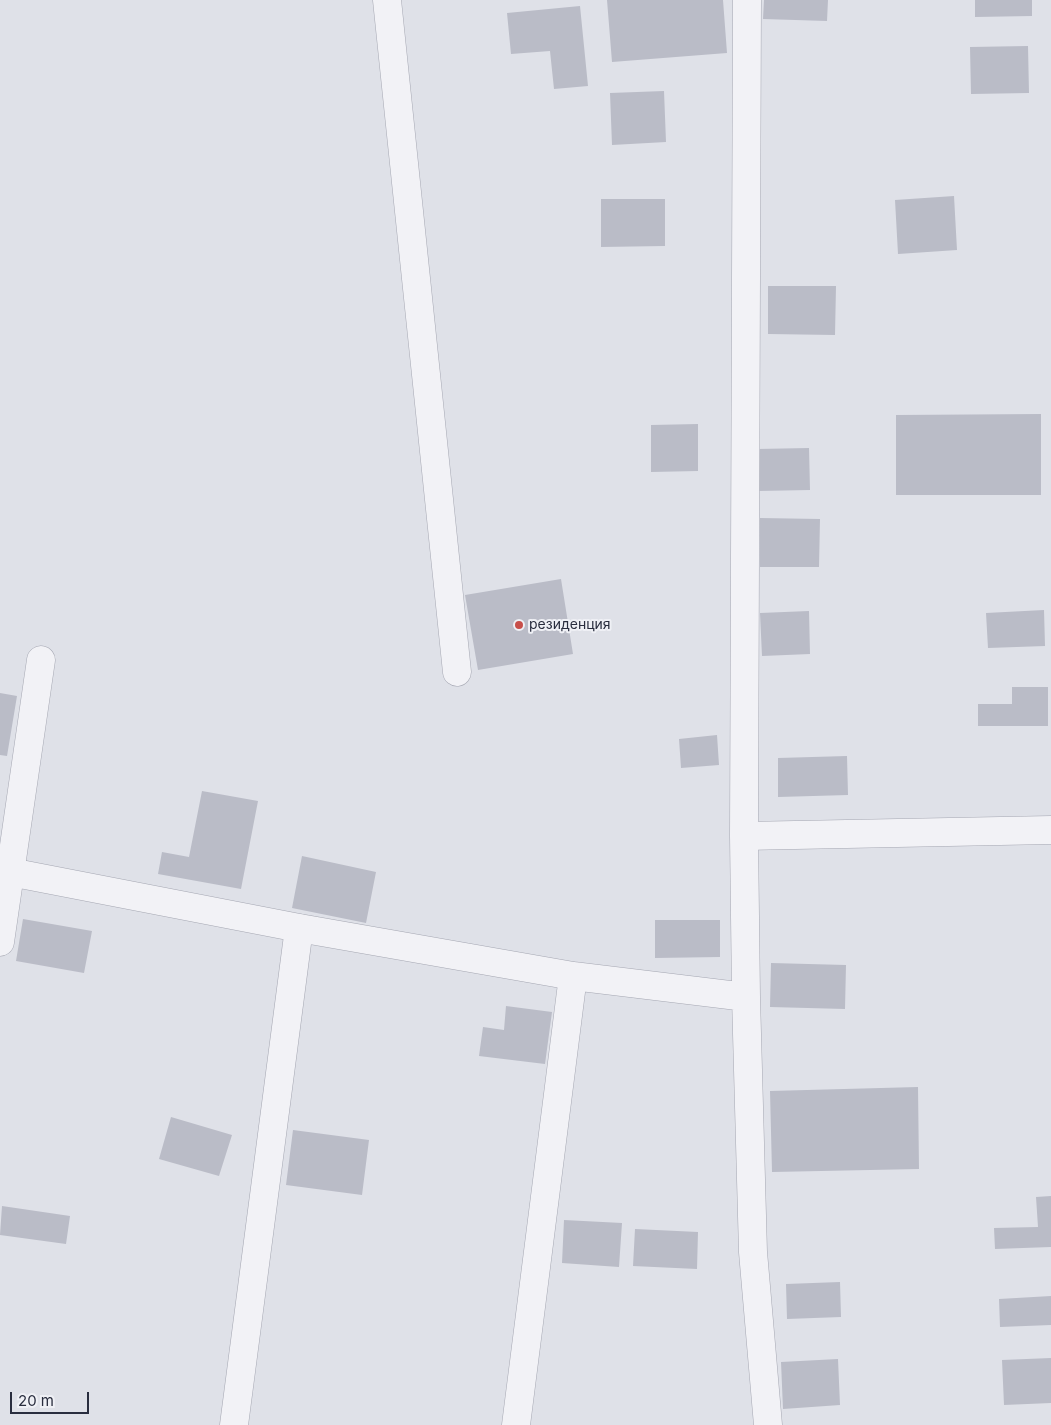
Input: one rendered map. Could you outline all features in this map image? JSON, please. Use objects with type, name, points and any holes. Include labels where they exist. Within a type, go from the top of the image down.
[{"type":"street","points":[[387,0],[457,672]]},
{"type":"street","points":[[747,0],[744,836],[746,997],[753,1252],[768,1425]]},
{"type":"street","points":[[0,942],[41,660]]},
{"type":"street","points":[[744,836],[1051,830]]},
{"type":"street","points":[[10,872],[300,928],[574,976],[746,997]]},
{"type":"street","points":[[234,1425],[300,928]]},
{"type":"street","points":[[516,1425],[574,976]]},
{"type":"building","points":[[607,0],[723,0],[727,53],[612,62]]},
{"type":"building","points":[[764,0],[828,0],[827,21],[763,19]]},
{"type":"building","points":[[975,0],[1032,0],[1032,16],[975,17]]},
{"type":"building","points":[[580,6],[588,86],[554,89],[550,51],[511,54],[507,13]]},
{"type":"building","points":[[1028,46],[1029,93],[971,94],[970,47]]},
{"type":"building","points":[[664,91],[666,142],[612,145],[610,93]]},
{"type":"building","points":[[954,196],[957,250],[898,254],[895,200]]},
{"type":"building","points":[[601,199],[665,199],[665,246],[601,247]]},
{"type":"building","points":[[768,286],[836,286],[835,335],[768,334]]},
{"type":"building","points":[[1041,414],[1041,495],[896,495],[896,415]]},
{"type":"building","points":[[698,424],[698,471],[651,472],[651,425]]},
{"type":"building","points":[[809,448],[810,490],[758,491],[757,449]]},
{"type":"building","points":[[760,518],[820,519],[819,567],[760,567]]},
{"type":"building","name":"резиденция","points":[[561,579],[573,654],[478,670],[465,595]]},
{"type":"building","points":[[1044,610],[1045,646],[988,648],[986,613]]},
{"type":"building","points":[[809,611],[810,654],[762,656],[760,613]]},
{"type":"building","points":[[1012,687],[1048,687],[1048,726],[978,726],[978,704],[1012,704]]},
{"type":"building","points":[[0,693],[17,696],[7,756],[0,755]]},
{"type":"building","points":[[717,735],[719,765],[681,768],[679,739]]},
{"type":"building","points":[[847,756],[848,795],[778,797],[778,758]]},
{"type":"building","points":[[202,791],[258,801],[241,889],[158,874],[162,852],[189,857]]},
{"type":"building","points":[[302,856],[376,872],[366,923],[292,908]]},
{"type":"building","points":[[23,919],[92,931],[84,973],[16,961]]},
{"type":"building","points":[[655,920],[720,920],[720,957],[655,958]]},
{"type":"building","points":[[771,963],[846,965],[845,1009],[770,1007]]},
{"type":"building","points":[[506,1006],[552,1012],[545,1064],[479,1056],[483,1027],[504,1030]]},
{"type":"building","points":[[918,1087],[919,1169],[772,1172],[770,1091]]},
{"type":"building","points":[[171,1117],[232,1135],[219,1176],[159,1159]]},
{"type":"building","points":[[293,1130],[369,1140],[362,1195],[286,1185]]},
{"type":"building","points":[[1051,1196],[1051,1247],[995,1249],[994,1228],[1038,1227],[1036,1197]]},
{"type":"building","points":[[2,1206],[70,1216],[66,1244],[0,1235]]},
{"type":"building","points":[[564,1220],[622,1223],[619,1267],[562,1263]]},
{"type":"building","points":[[635,1229],[698,1232],[697,1269],[633,1266]]},
{"type":"building","points":[[840,1282],[841,1317],[787,1319],[786,1284]]},
{"type":"building","points":[[1051,1296],[1051,1325],[1000,1327],[999,1299]]},
{"type":"building","points":[[1051,1358],[1051,1403],[1004,1405],[1002,1360]]},
{"type":"building","points":[[838,1359],[840,1405],[783,1409],[781,1362]]},
{"type":"place","name":"резиденция","points":[[519,625]]}]
